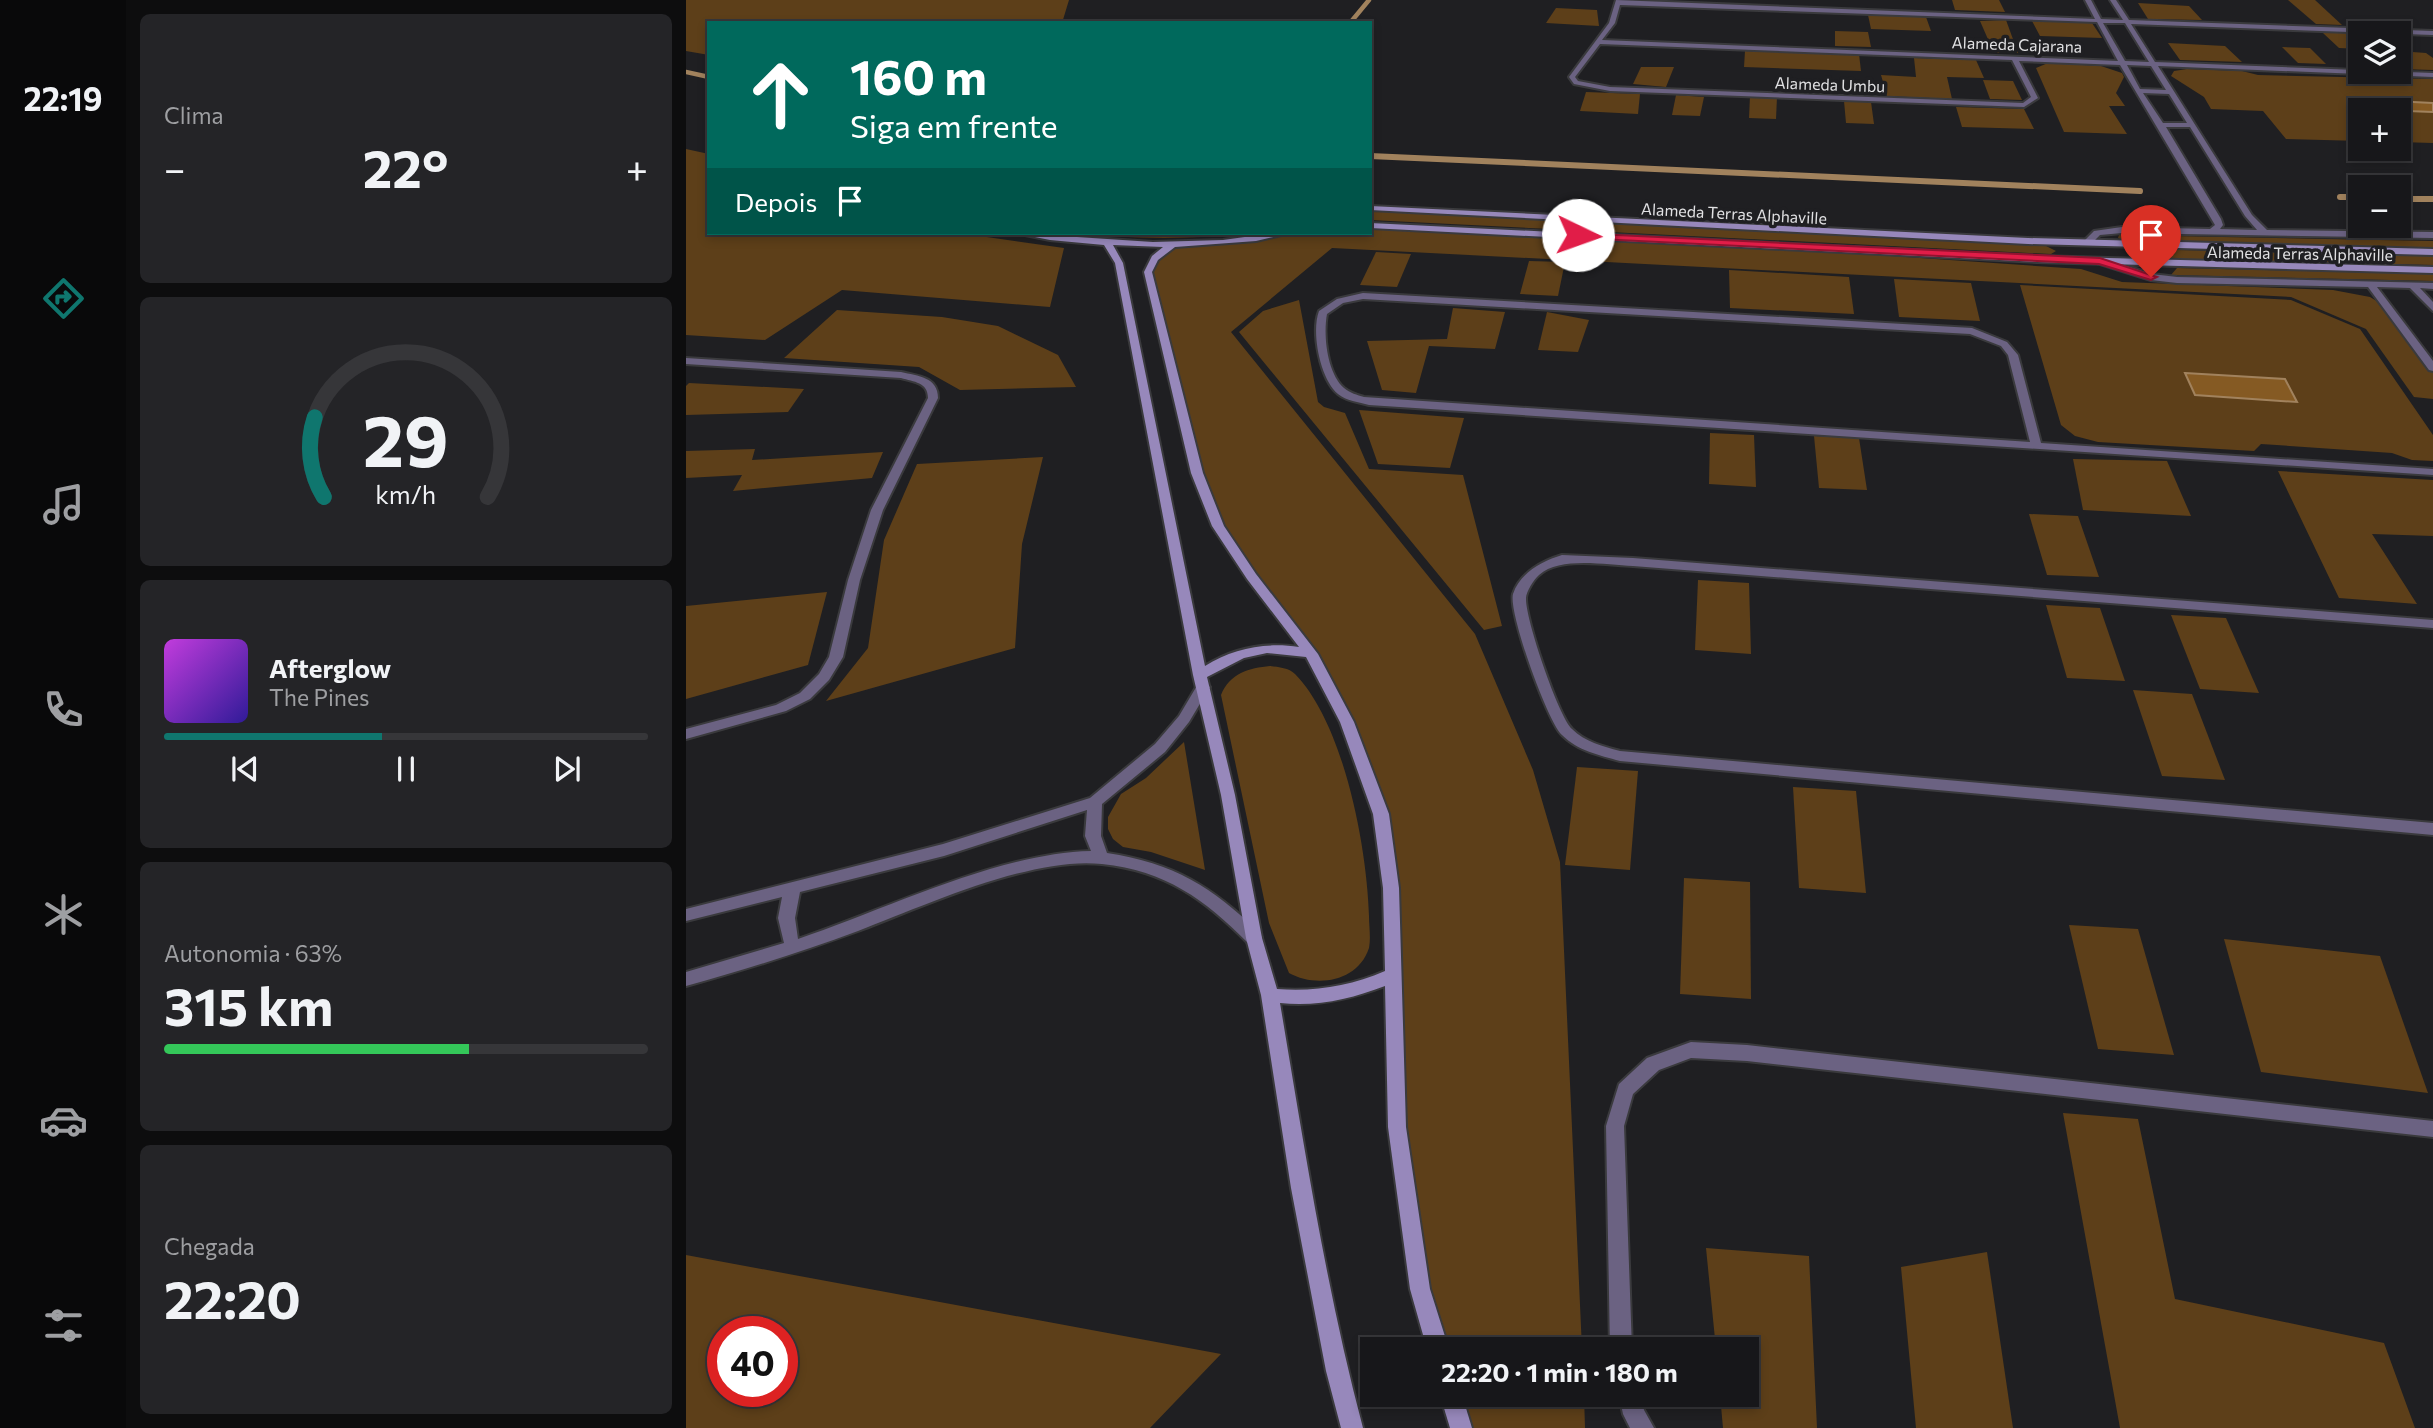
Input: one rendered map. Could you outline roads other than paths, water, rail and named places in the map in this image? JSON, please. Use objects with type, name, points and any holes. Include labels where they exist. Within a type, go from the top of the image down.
[{"type":"street","points":[[2088,0],[2138,91],[2217,219],[2219,225],[2212,232]]},
{"type":"street","points":[[2113,0],[2249,216],[2265,233]]},
{"type":"street","points":[[1599,42],[1612,23],[1618,2],[2433,33]]},
{"type":"street","name":"Alameda Cajarana","points":[[1599,42],[2433,75]]},
{"type":"street","name":"Alameda Umbu","points":[[1599,42],[1572,77],[1577,83],[1610,89],[2024,105],[2035,98],[2014,58]]},
{"type":"street","points":[[2138,91],[2171,92]]},
{"type":"street","points":[[2161,125],[2192,125]]},
{"type":"street","name":"Alameda Terras Alphaville","points":[[1372,208],[2087,243],[2433,251]]},
{"type":"street","name":"Alameda Terras Alphaville","points":[[1372,225],[2100,261],[2433,270]]},
{"type":"street","points":[[2433,235],[2107,230],[2097,233],[2087,243],[2100,261],[2131,272],[2177,280],[2433,286]]},
{"type":"street","points":[[1039,235],[1107,242],[1175,243],[1231,241],[1272,235]]},
{"type":"street","points":[[1107,242],[1119,263],[1202,681],[1228,795],[1254,938],[1270,995],[1304,1201],[1337,1371],[1352,1428]]},
{"type":"street","points":[[1175,243],[1157,255],[1148,272],[1197,473],[1218,526],[1251,576],[1311,654],[1347,722],[1381,814],[1391,888],[1397,1127],[1420,1289],[1434,1337]]},
{"type":"street","points":[[2371,285],[2432,369]]},
{"type":"street","points":[[2413,286],[2433,308]]},
{"type":"street","points":[[2035,445],[2013,355],[2004,344],[1972,331],[1363,296],[1340,301],[1322,313],[1319,325],[1332,379],[1340,391],[1356,399],[1379,403],[2433,472]]},
{"type":"street","points":[[686,361],[901,375],[927,382],[933,390],[933,398],[877,510],[853,580],[836,657],[824,677],[805,696],[781,708],[686,734]]},
{"type":"street","points":[[2433,624],[1633,562],[1562,559],[1534,572],[1519,595],[1522,621],[1542,681],[1564,730],[1583,745],[1620,756],[2433,829]]},
{"type":"street","points":[[686,915],[944,850],[1095,802],[1160,748],[1184,719],[1202,681],[1224,659],[1253,650],[1293,649],[1311,654]]},
{"type":"street","points":[[1095,802],[1093,836],[1101,857]]},
{"type":"street","points":[[686,979],[794,947],[992,876],[1051,861],[1101,857],[1147,867],[1184,879],[1219,902],[1254,938]]},
{"type":"street","points":[[793,889],[788,902],[786,921],[789,939],[794,947]]},
{"type":"street","points":[[1270,995],[1294,998],[1346,994],[1393,975]]},
{"type":"street","points":[[1621,1337],[1615,1126],[1625,1090],[1653,1064],[1691,1050],[1760,1054],[2433,1129]]},
{"type":"street","points":[[1455,1407],[1461,1428]]},
{"type":"street","points":[[1633,1407],[1643,1428]]},
{"type":"waterway","points":[[1352,21],[1369,0]]},
{"type":"waterway","points":[[686,72],[707,77]]},
{"type":"waterway","points":[[1372,156],[2140,191]]},
{"type":"waterway","points":[[2340,197],[2348,197]]},
{"type":"waterway","points":[[2411,199],[2433,199]]}]
